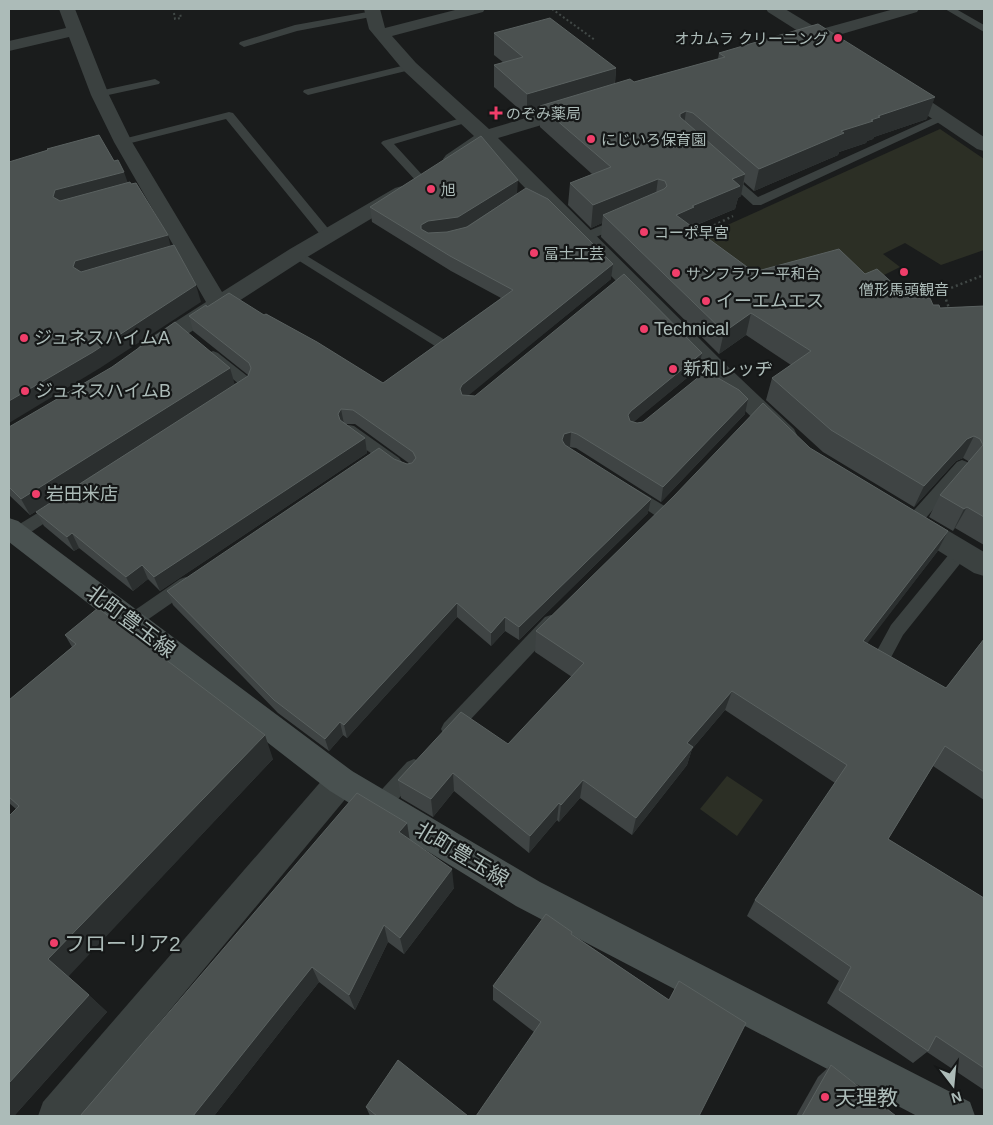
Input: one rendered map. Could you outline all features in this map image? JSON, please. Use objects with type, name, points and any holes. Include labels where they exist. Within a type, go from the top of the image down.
[{"type":"main road","name":"北町豊玉線","points":[[12,531],[341,781],[528,894],[956,1116]]},
{"type":"street","points":[[67,9],[99,94],[146,190],[184,254],[218,303]]},
{"type":"street","points":[[381,34],[477,9]]},
{"type":"street","points":[[774,9],[848,56]]},
{"type":"street","points":[[779,47],[911,9]]},
{"type":"street","points":[[373,11],[376,29],[410,67],[486,136],[531,191],[586,237],[622,280],[707,373],[752,418],[799,448]]},
{"type":"street","points":[[9,46],[75,31]]},
{"type":"street","points":[[887,81],[984,145]]},
{"type":"street","points":[[132,360],[191,338],[218,303],[327,235],[370,213],[486,136],[590,105]]},
{"type":"street","points":[[904,517],[984,565]]},
{"type":"street","points":[[57,1116],[341,781]]},
{"type":"lane","points":[[950,9],[984,28]]},
{"type":"lane","points":[[244,44],[295,28],[373,11]]},
{"type":"lane","points":[[308,92],[410,67]]},
{"type":"lane","points":[[99,94],[155,82]]},
{"type":"lane","points":[[123,142],[229,115],[327,235]]},
{"type":"lane","points":[[713,164],[758,202],[942,117]]},
{"type":"lane","points":[[421,180],[387,143],[468,119]]},
{"type":"lane","points":[[586,237],[630,218]]},
{"type":"lane","points":[[297,254],[440,342]]},
{"type":"lane","points":[[191,338],[246,382],[244,387],[220,402]]},
{"type":"lane","points":[[349,430],[408,472]]},
{"type":"lane","points":[[365,464],[381,453]]},
{"type":"lane","points":[[904,517],[962,466]]},
{"type":"lane","points":[[620,486],[662,512]]},
{"type":"lane","points":[[12,531],[73,497]]},
{"type":"lane","points":[[649,526],[676,498]]},
{"type":"lane","points":[[882,658],[897,630],[960,551]]},
{"type":"lane","points":[[131,622],[196,578]]},
{"type":"lane","points":[[438,742],[525,648],[560,614]]},
{"type":"lane","points":[[380,804],[426,756]]},
{"type":"path","points":[[552,9],[595,40]]},
{"type":"path","points":[[174,13],[175,19],[178,19],[181,18],[180,13]]},
{"type":"path","points":[[695,234],[755,206],[758,202]]},
{"type":"path","points":[[901,297],[943,292],[984,275]]},
{"type":"path","points":[[943,292],[952,317]]},
{"type":"shaded area","points":[[940,129],[984,159],[984,250],[941,265],[905,243],[883,254],[900,267],[870,282],[777,292],[703,236]]},
{"type":"shaded area","points":[[727,776],[763,800],[737,836],[700,809]]},
{"type":"building","points":[[550,18],[616,68],[527,94],[494,65],[523,57],[494,33]]},
{"type":"building","points":[[818,24],[935,97],[878,116],[880,117],[871,120],[873,121],[841,131],[844,133],[759,169],[693,113],[686,111],[680,114],[680,117],[745,174],[732,179],[740,186],[692,206],[694,207],[676,215],[754,272],[839,249],[865,274],[877,269],[909,298],[930,298],[933,305],[939,305],[940,308],[984,306],[984,517],[967,507],[964,509],[940,495],[983,445],[980,439],[974,436],[967,439],[924,486],[831,430],[772,378],[811,351],[751,313],[724,332],[603,215],[664,189],[667,186],[665,181],[658,179],[593,205],[570,183],[611,167],[540,106],[630,79],[634,82],[725,57],[719,53]]},
{"type":"building","points":[[99,135],[114,161],[118,160],[124,172],[55,190],[53,197],[60,201],[130,182],[131,184],[136,183],[168,235],[75,261],[73,267],[81,272],[174,245],[196,285],[93,352],[9,401],[9,162],[47,149]]},
{"type":"building","points":[[481,136],[518,180],[458,217],[428,221],[421,225],[421,229],[428,233],[447,232],[467,227],[526,188],[548,199],[613,264],[462,385],[460,389],[462,395],[475,396],[624,274],[702,353],[631,411],[628,415],[630,421],[643,422],[706,371],[739,390],[748,399],[663,487],[577,434],[571,432],[564,434],[562,440],[565,445],[651,499],[519,627],[505,617],[491,633],[457,603],[344,725],[340,722],[325,739],[274,700],[167,591],[379,448],[394,459],[407,464],[412,463],[416,458],[413,452],[353,410],[341,409],[338,414],[340,420],[365,438],[154,577],[142,565],[126,577],[72,533],[67,537],[36,512],[248,376],[251,368],[249,363],[189,316],[229,293],[264,315],[266,314],[317,342],[383,383],[513,290],[450,256],[370,207]]},
{"type":"building","points":[[175,322],[230,368],[21,499],[9,487],[9,427],[112,367]]},
{"type":"building","points":[[763,403],[810,448],[948,531],[863,641],[946,688],[984,639],[984,772],[945,746],[888,839],[984,898],[984,1068],[936,1036],[928,1051],[839,990],[851,967],[755,900],[847,765],[732,691],[687,743],[693,747],[636,818],[583,780],[561,805],[559,803],[530,836],[453,773],[431,799],[398,780],[461,712],[508,744],[584,663],[536,631],[674,496]]},
{"type":"building","points":[[98,608],[265,735],[48,959],[89,995],[9,1083],[9,816],[19,806],[9,797],[9,700],[76,644],[65,635]]},
{"type":"building","points":[[357,793],[407,823],[399,832],[452,869],[400,938],[384,925],[349,995],[312,967],[193,1116],[80,1116]]},
{"type":"building","points":[[546,914],[572,932],[571,934],[669,1000],[679,981],[746,1023],[699,1116],[476,1116],[541,1022],[493,986]]},
{"type":"building","points":[[398,1060],[468,1116],[377,1116],[366,1107]]},
{"type":"building","points":[[831,1065],[896,1116],[802,1116]]},
{"type":"place","name":"オカムラ クリーニング","points":[[838,38]]},
{"type":"place","name":"のぞみ薬局","points":[[496,113]]},
{"type":"place","name":"にじいろ保育園","points":[[591,139]]},
{"type":"place","name":"旭","points":[[431,189]]},
{"type":"place","name":"コーポ早宮","points":[[644,232]]},
{"type":"place","name":"冨士工芸","points":[[534,253]]},
{"type":"place","name":"僧形馬頭観音","points":[[904,272]]},
{"type":"place","name":"サンフラワー平和台","points":[[676,273]]},
{"type":"place","name":"イーエムエス","points":[[706,301]]},
{"type":"place","name":"Technical","points":[[644,329]]},
{"type":"place","name":"ジュネスハイムA","points":[[24,338]]},
{"type":"place","name":"新和レッヂ","points":[[673,369]]},
{"type":"place","name":"ジュネスハイムB","points":[[25,391]]},
{"type":"place","name":"岩田米店","points":[[36,494]]},
{"type":"place","name":"フローリア2","points":[[54,943]]},
{"type":"place","name":"天理教","points":[[825,1097]]}]
